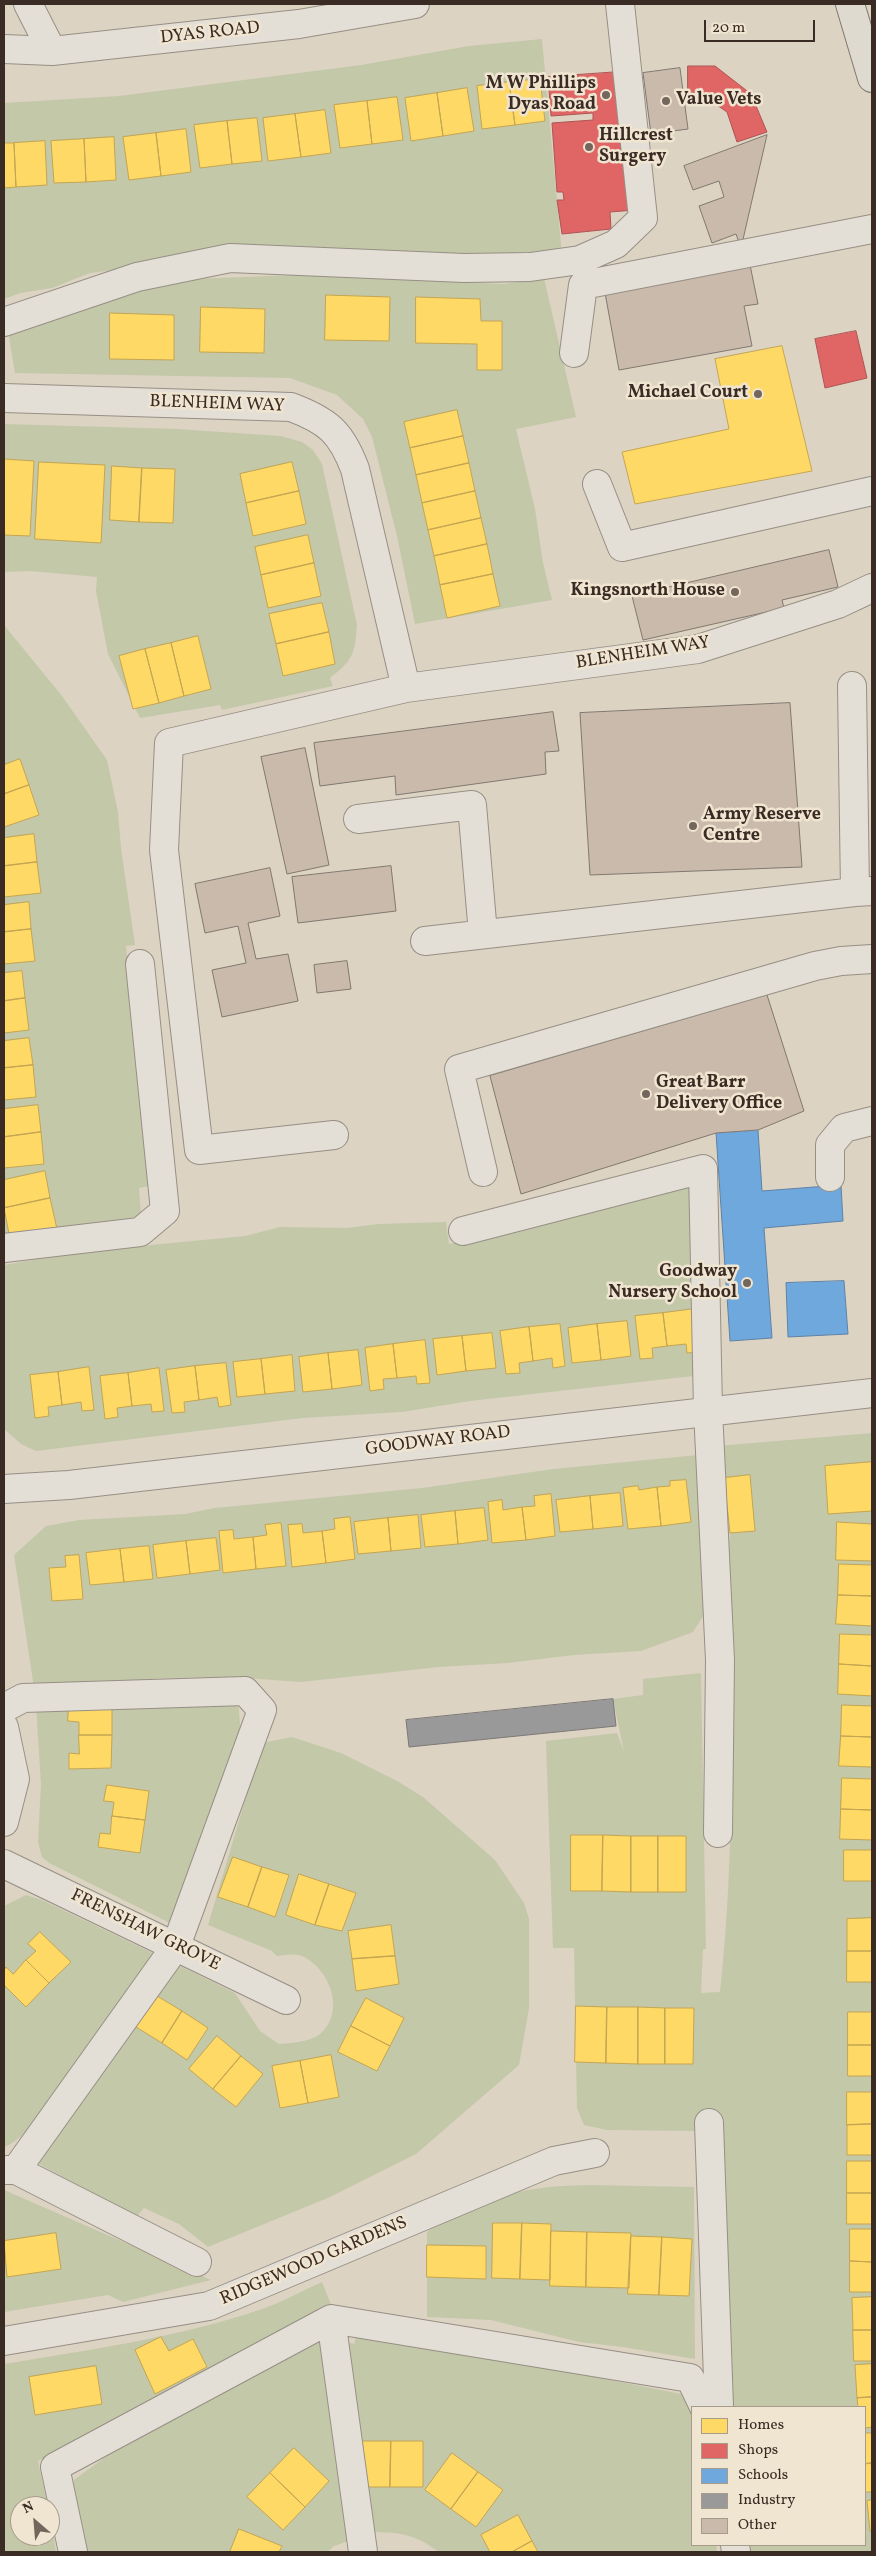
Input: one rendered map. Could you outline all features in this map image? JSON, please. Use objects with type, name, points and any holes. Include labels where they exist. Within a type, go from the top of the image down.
[{"type":"main road","points":[[850,4],[872,78]]},
{"type":"street","points":[[28,4],[52,51]]},
{"type":"street","name":"DYAS ROAD","points":[[4,49],[52,51],[296,14],[415,4]]},
{"type":"street","points":[[4,322],[137,277],[230,258],[464,268],[530,267],[580,260],[616,244],[643,218],[620,4]]},
{"type":"street","points":[[574,353],[583,285],[872,229]]},
{"type":"street","name":"BLENHEIM WAY","points":[[4,398],[292,407],[313,415],[332,429],[346,444],[355,468],[406,688]]},
{"type":"street","points":[[597,484],[622,548],[872,491]]},
{"type":"street","name":"BLENHEIM WAY","points":[[334,1135],[199,1150],[164,850],[169,743],[406,688],[698,649],[838,604],[872,588]]},
{"type":"street","points":[[425,941],[864,891],[852,686]]},
{"type":"street","points":[[358,819],[472,805],[483,934]]},
{"type":"street","points":[[483,1172],[459,1069],[815,966],[841,961],[872,959]]},
{"type":"street","points":[[4,1248],[140,1232],[165,1211],[140,964]]},
{"type":"street","points":[[830,1177],[830,1145],[844,1128],[872,1121]]},
{"type":"street","points":[[463,1231],[703,1169],[708,1410],[720,1660],[718,1833]]},
{"type":"street","name":"GOODWAY ROAD","points":[[4,1489],[69,1485],[708,1410],[872,1393]]},
{"type":"street","points":[[4,1708],[23,1698],[245,1691],[262,1710],[176,1946],[10,2170],[197,2262]]},
{"type":"street","points":[[4,1727],[15,1779],[4,1822]]},
{"type":"street","name":"FRENSHAW GROVE","points":[[4,1864],[286,2000]]},
{"type":"street","points":[[709,2123],[719,2406]]},
{"type":"street","name":"RIDGEWOOD GARDENS","points":[[14,2339],[209,2306],[554,2161],[596,2153]]},
{"type":"street","points":[[331,2320],[363,2552]]},
{"type":"street","points":[[73,2552],[54,2467],[331,2320],[690,2378],[704,2406]]},
{"type":"green space","points":[[542,39],[562,255],[132,268],[90,273],[52,288],[20,293],[4,299],[4,103],[119,96],[361,65],[469,46]]},
{"type":"green space","points":[[296,275],[504,284],[544,278],[576,417],[516,429],[535,509],[543,563],[552,600],[415,624],[397,536],[372,437],[363,419],[337,395],[290,378],[15,373],[8,331],[112,296],[192,279]]},
{"type":"green space","points":[[4,424],[177,429],[281,436],[302,442],[313,450],[322,464],[357,625],[354,650],[344,666],[330,678],[333,686],[222,710],[220,705],[140,718],[108,654],[96,591],[97,577],[30,571],[4,572]]},
{"type":"green space","points":[[4,625],[62,696],[107,760],[118,812],[121,848],[135,945],[126,946],[149,1186],[139,1188],[141,1214],[134,1222],[4,1239]]},
{"type":"green space","points":[[689,1185],[699,1210],[702,1375],[470,1401],[402,1412],[303,1418],[36,1451],[21,1444],[4,1429],[4,1265],[78,1252],[245,1236],[280,1227],[347,1228],[378,1224],[446,1222],[449,1244],[519,1232]]},
{"type":"green space","points":[[872,1433],[872,2552],[746,2552],[745,2546],[866,2546],[866,2406],[732,2406],[723,2124],[700,2123],[697,2131],[607,2130],[584,2125],[577,2108],[574,1948],[553,1948],[546,1741],[617,1733],[624,1752],[613,1699],[643,1695],[643,1679],[701,1673],[706,1949],[703,1949],[701,1993],[720,1992],[725,1938],[730,1832],[731,1725],[728,1565],[730,1533],[717,1446]]},
{"type":"green space","points":[[698,1455],[707,1610],[693,1632],[641,1651],[439,1667],[301,1682],[232,1677],[164,1678],[34,1688],[14,1555],[46,1526],[79,1520],[185,1514],[215,1508],[422,1488],[553,1469]]},
{"type":"green space","points":[[238,1699],[241,1736],[176,1926],[49,1863],[42,1857],[38,1842],[41,1784],[36,1705]]},
{"type":"green space","points":[[292,1737],[341,1753],[397,1781],[423,1797],[495,1860],[524,1903],[529,1919],[529,2008],[519,2065],[416,2154],[330,2197],[208,2247],[179,2224],[144,2208],[133,2221],[100,2198],[34,2161],[172,1962],[235,1993],[260,2031],[279,2044],[311,2039],[320,2034],[328,2025],[332,2015],[332,1992],[321,1971],[313,1963],[298,1955],[277,1956],[272,1951],[208,1925],[262,1743]]},
{"type":"green space","points":[[26,1895],[42,1900],[159,1956],[33,2128],[4,2147],[4,1906]]},
{"type":"green space","points":[[590,2185],[694,2187],[695,2359],[579,2342],[491,2320],[427,2317],[427,2232],[431,2228],[444,2220],[481,2204],[525,2190]]},
{"type":"green space","points":[[4,2190],[211,2280],[123,2302],[108,2295],[4,2312]]},
{"type":"green space","points":[[322,2282],[332,2307],[133,2413],[38,2461],[46,2496],[10,2496],[10,2546],[55,2546],[56,2552],[4,2552],[4,2364],[68,2354],[194,2329],[281,2301]]},
{"type":"green space","points":[[358,2330],[691,2396],[691,2546],[716,2546],[717,2552],[439,2552],[413,2537],[387,2532],[366,2532],[340,2340],[354,2344]]},
{"type":"green space","points":[[309,2340],[319,2342],[327,2349],[351,2540],[334,2546],[327,2552],[86,2552],[71,2508],[74,2480],[123,2444]]},
{"type":"building: Homes","points":[[540,79],[545,121],[515,125],[509,82]]},
{"type":"building: Homes","points":[[509,82],[515,125],[482,129],[477,86]]},
{"type":"building: Homes","points":[[467,88],[474,131],[443,136],[437,93]]},
{"type":"building: Homes","points":[[437,93],[443,136],[411,141],[405,98]]},
{"type":"building: Homes","points":[[397,97],[403,140],[372,144],[367,101]]},
{"type":"building: Homes","points":[[367,101],[372,144],[340,148],[334,105]]},
{"type":"building: Homes","points":[[325,110],[331,153],[301,157],[295,114]]},
{"type":"building: Homes","points":[[295,114],[301,157],[268,161],[263,118]]},
{"type":"building: Homes","points":[[257,118],[262,161],[232,164],[227,121]]},
{"type":"building: Homes","points":[[227,121],[232,164],[200,168],[194,125]]},
{"type":"building: Homes","points":[[186,129],[191,172],[161,176],[156,133]]},
{"type":"building: Homes","points":[[156,133],[161,176],[129,180],[123,137]]},
{"type":"building: Homes","points":[[114,137],[116,180],[86,182],[84,139]]},
{"type":"building: Homes","points":[[84,139],[86,182],[54,183],[51,141]]},
{"type":"building: Homes","points":[[45,141],[47,185],[16,187],[14,143]]},
{"type":"building: Homes","points":[[4,143],[14,143],[16,187],[4,188]]},
{"type":"building: Homes","points":[[326,295],[390,297],[389,341],[325,340]]},
{"type":"building: Homes","points":[[416,297],[480,299],[481,321],[502,321],[502,370],[477,370],[477,344],[416,343]]},
{"type":"building: Homes","points":[[201,307],[265,309],[264,353],[200,352]]},
{"type":"building: Homes","points":[[110,313],[174,315],[174,360],[110,359]]},
{"type":"building: Homes","name":"Michael Court","points":[[782,346],[812,471],[635,504],[622,452],[729,429],[715,359]]},
{"type":"building: Homes","points":[[457,410],[463,436],[410,448],[404,422]]},
{"type":"building: Homes","points":[[463,436],[469,463],[416,475],[410,448]]},
{"type":"building: Homes","points":[[4,459],[34,461],[30,536],[4,535]]},
{"type":"building: Homes","points":[[39,462],[105,465],[101,543],[35,539]]},
{"type":"building: Homes","points":[[292,462],[299,491],[246,503],[240,474]]},
{"type":"building: Homes","points":[[469,463],[475,491],[422,503],[416,475]]},
{"type":"building: Homes","points":[[112,466],[142,468],[139,522],[110,520]]},
{"type":"building: Homes","points":[[142,468],[175,469],[173,523],[139,522]]},
{"type":"building: Homes","points":[[299,491],[306,524],[253,536],[246,503]]},
{"type":"building: Homes","points":[[475,491],[481,518],[428,530],[422,503]]},
{"type":"building: Homes","points":[[481,518],[487,544],[434,556],[428,530]]},
{"type":"building: Homes","points":[[308,535],[314,563],[261,575],[255,547]]},
{"type":"building: Homes","points":[[487,544],[493,574],[440,585],[434,556]]},
{"type":"building: Homes","points":[[314,563],[321,596],[268,608],[261,575]]},
{"type":"building: Homes","points":[[493,574],[500,606],[447,618],[440,585]]},
{"type":"building: Homes","points":[[322,603],[329,632],[276,644],[269,614]]},
{"type":"building: Homes","points":[[329,632],[335,664],[283,676],[276,644]]},
{"type":"building: Homes","points":[[198,636],[211,689],[184,696],[171,643]]},
{"type":"building: Homes","points":[[171,643],[184,696],[159,703],[145,649]]},
{"type":"building: Homes","points":[[145,649],[159,703],[133,709],[119,656]]},
{"type":"building: Homes","points":[[20,759],[29,785],[4,794],[4,765]]},
{"type":"building: Homes","points":[[29,785],[39,815],[4,827],[4,794]]},
{"type":"building: Homes","points":[[34,834],[37,862],[4,866],[4,838]]},
{"type":"building: Homes","points":[[37,862],[41,893],[4,897],[4,866]]},
{"type":"building: Homes","points":[[29,902],[31,929],[4,932],[4,905]]},
{"type":"building: Homes","points":[[31,929],[35,961],[4,964],[4,932]]},
{"type":"building: Homes","points":[[22,971],[25,998],[4,1001],[4,973]]},
{"type":"building: Homes","points":[[25,998],[29,1030],[4,1033],[4,1001]]},
{"type":"building: Homes","points":[[29,1038],[33,1065],[4,1068],[4,1041]]},
{"type":"building: Homes","points":[[33,1065],[36,1097],[4,1100],[4,1068]]},
{"type":"building: Homes","points":[[38,1105],[41,1132],[4,1137],[4,1109]]},
{"type":"building: Homes","points":[[41,1132],[44,1164],[4,1168],[4,1137]]},
{"type":"building: Homes","points":[[45,1171],[50,1198],[4,1208],[4,1180]]},
{"type":"building: Homes","points":[[50,1198],[57,1229],[10,1239],[4,1208]]},
{"type":"building: Homes","points":[[694,1309],[699,1352],[687,1353],[686,1344],[667,1346],[663,1313]]},
{"type":"building: Homes","points":[[663,1313],[667,1346],[652,1348],[653,1358],[640,1359],[635,1316]]},
{"type":"building: Homes","points":[[627,1321],[631,1356],[601,1360],[597,1324]]},
{"type":"building: Homes","points":[[560,1324],[565,1366],[553,1368],[552,1358],[533,1361],[529,1327]]},
{"type":"building: Homes","points":[[597,1324],[601,1360],[572,1363],[568,1328]]},
{"type":"building: Homes","points":[[529,1327],[533,1361],[519,1363],[520,1373],[506,1374],[500,1331]]},
{"type":"building: Homes","points":[[492,1333],[496,1368],[466,1371],[462,1336]]},
{"type":"building: Homes","points":[[462,1336],[466,1371],[437,1375],[433,1339]]},
{"type":"building: Homes","points":[[425,1340],[430,1383],[417,1384],[416,1376],[397,1378],[393,1344]]},
{"type":"building: Homes","points":[[393,1344],[397,1378],[383,1379],[384,1389],[370,1391],[365,1348]]},
{"type":"building: Homes","points":[[358,1350],[362,1385],[332,1389],[328,1353]]},
{"type":"building: Homes","points":[[328,1353],[332,1389],[303,1392],[299,1357]]},
{"type":"building: Homes","points":[[292,1355],[295,1391],[265,1394],[261,1359]]},
{"type":"building: Homes","points":[[261,1359],[265,1394],[237,1397],[233,1362]]},
{"type":"building: Homes","points":[[226,1363],[231,1405],[219,1407],[217,1397],[199,1400],[195,1366]]},
{"type":"building: Homes","points":[[195,1366],[199,1400],[184,1402],[185,1412],[172,1413],[166,1370]]},
{"type":"building: Homes","points":[[89,1367],[94,1410],[82,1411],[81,1402],[62,1405],[58,1372]]},
{"type":"building: Homes","points":[[159,1368],[164,1411],[152,1412],[151,1404],[132,1406],[128,1373]]},
{"type":"building: Homes","points":[[58,1372],[62,1405],[48,1407],[49,1416],[35,1418],[30,1375]]},
{"type":"building: Homes","points":[[128,1373],[132,1406],[117,1408],[118,1417],[105,1419],[100,1376]]},
{"type":"building: Homes","points":[[872,1462],[872,1511],[828,1514],[825,1466]]},
{"type":"building: Homes","points":[[750,1475],[755,1531],[730,1533],[724,1478]]},
{"type":"building: Homes","points":[[686,1480],[691,1522],[661,1526],[657,1487],[670,1486],[670,1481]]},
{"type":"building: Homes","points":[[638,1486],[639,1490],[657,1487],[661,1526],[628,1529],[623,1488]]},
{"type":"building: Homes","points":[[620,1493],[623,1526],[593,1529],[590,1496]]},
{"type":"building: Homes","points":[[551,1494],[555,1536],[526,1540],[522,1507],[535,1506],[534,1496]]},
{"type":"building: Homes","points":[[590,1496],[593,1529],[560,1532],[556,1500]]},
{"type":"building: Homes","points":[[502,1500],[503,1510],[522,1507],[526,1540],[492,1543],[488,1502]]},
{"type":"building: Homes","points":[[484,1508],[488,1540],[458,1544],[455,1511]]},
{"type":"building: Homes","points":[[455,1511],[458,1544],[425,1547],[421,1515]]},
{"type":"building: Homes","points":[[418,1515],[421,1548],[391,1551],[388,1518]]},
{"type":"building: Homes","points":[[350,1517],[355,1559],[326,1563],[322,1531],[335,1529],[334,1519]]},
{"type":"building: Homes","points":[[388,1518],[391,1551],[358,1554],[354,1522]]},
{"type":"building: Homes","points":[[837,1522],[872,1524],[872,1561],[836,1560]]},
{"type":"building: Homes","points":[[281,1523],[286,1566],[256,1569],[253,1537],[267,1535],[265,1525]]},
{"type":"building: Homes","points":[[302,1524],[303,1533],[322,1531],[326,1563],[292,1567],[288,1525]]},
{"type":"building: Homes","points":[[233,1530],[234,1539],[253,1537],[256,1569],[223,1573],[219,1531]]},
{"type":"building: Homes","points":[[216,1538],[220,1570],[190,1574],[186,1541]]},
{"type":"building: Homes","points":[[186,1541],[190,1574],[157,1578],[153,1545]]},
{"type":"building: Homes","points":[[149,1546],[153,1579],[124,1582],[120,1549]]},
{"type":"building: Homes","points":[[120,1549],[124,1582],[90,1585],[86,1553]]},
{"type":"building: Homes","points":[[79,1555],[83,1599],[52,1601],[49,1568],[66,1567],[65,1556]]},
{"type":"building: Homes","points":[[839,1564],[872,1565],[872,1596],[838,1595]]},
{"type":"building: Homes","points":[[838,1595],[872,1596],[872,1626],[836,1624]]},
{"type":"building: Homes","points":[[840,1634],[872,1635],[872,1666],[839,1664]]},
{"type":"building: Homes","points":[[839,1664],[872,1666],[872,1696],[838,1694]]},
{"type":"building: Homes","points":[[69,1705],[112,1705],[112,1735],[79,1735],[79,1722],[68,1721]]},
{"type":"building: Homes","points":[[842,1705],[872,1706],[872,1737],[841,1736]]},
{"type":"building: Homes","points":[[79,1735],[112,1735],[111,1768],[69,1769],[69,1753],[79,1754]]},
{"type":"building: Homes","points":[[841,1736],[872,1737],[872,1767],[839,1766]]},
{"type":"building: Homes","points":[[842,1778],[872,1779],[872,1810],[841,1809]]},
{"type":"building: Homes","points":[[107,1785],[149,1791],[145,1820],[112,1816],[114,1802],[104,1801]]},
{"type":"building: Homes","points":[[841,1809],[872,1810],[872,1840],[840,1839]]},
{"type":"building: Homes","points":[[112,1816],[145,1820],[140,1853],[98,1847],[100,1833],[110,1834]]},
{"type":"building: Homes","points":[[571,1835],[603,1835],[602,1891],[571,1891]]},
{"type":"building: Homes","points":[[603,1835],[631,1836],[631,1892],[602,1891]]},
{"type":"building: Homes","points":[[631,1836],[658,1836],[658,1892],[631,1892]]},
{"type":"building: Homes","points":[[658,1836],[686,1836],[686,1892],[658,1892]]},
{"type":"building: Homes","points":[[844,1850],[872,1850],[872,1881],[844,1881]]},
{"type":"building: Homes","points":[[233,1857],[262,1867],[248,1907],[218,1897]]},
{"type":"building: Homes","points":[[262,1867],[289,1875],[275,1917],[248,1907]]},
{"type":"building: Homes","points":[[299,1874],[329,1884],[315,1925],[286,1915]]},
{"type":"building: Homes","points":[[329,1884],[356,1893],[342,1931],[315,1925]]},
{"type":"building: Homes","points":[[872,1918],[872,1951],[847,1951],[847,1919]]},
{"type":"building: Homes","points":[[391,1925],[395,1956],[352,1959],[348,1931]]},
{"type":"building: Homes","points":[[40,1932],[71,1962],[49,1983],[26,1960],[36,1951],[28,1944]]},
{"type":"building: Homes","points":[[847,1951],[872,1951],[872,1982],[847,1982]]},
{"type":"building: Homes","points":[[395,1956],[399,1984],[356,1991],[352,1959]]},
{"type":"building: Homes","points":[[26,1960],[49,1983],[26,2007],[4,1985],[4,1970],[6,1967],[13,1974]]},
{"type":"building: Homes","points":[[157,1996],[182,2011],[162,2043],[136,2027]]},
{"type":"building: Homes","points":[[366,1998],[404,2018],[390,2046],[351,2026]]},
{"type":"building: Homes","points":[[576,2006],[607,2007],[606,2063],[575,2062]]},
{"type":"building: Homes","points":[[607,2007],[638,2007],[638,2064],[606,2063]]},
{"type":"building: Homes","points":[[638,2007],[665,2008],[665,2064],[638,2064]]},
{"type":"building: Homes","points":[[665,2008],[694,2008],[693,2064],[665,2064]]},
{"type":"building: Homes","points":[[182,2011],[208,2028],[187,2060],[162,2043]]},
{"type":"building: Homes","points":[[848,2012],[872,2012],[872,2045],[848,2045]]},
{"type":"building: Homes","points":[[351,2026],[390,2046],[377,2071],[338,2052]]},
{"type":"building: Homes","points":[[217,2036],[241,2056],[213,2089],[189,2069]]},
{"type":"building: Homes","points":[[848,2045],[872,2045],[872,2076],[848,2076]]},
{"type":"building: Homes","points":[[331,2055],[339,2097],[308,2103],[300,2061]]},
{"type":"building: Homes","points":[[241,2056],[263,2074],[236,2107],[213,2089]]},
{"type":"building: Homes","points":[[300,2061],[308,2103],[280,2108],[272,2066]]},
{"type":"building: Homes","points":[[847,2092],[872,2092],[872,2124],[847,2125]]},
{"type":"building: Homes","points":[[872,2124],[872,2155],[847,2155],[847,2125]]},
{"type":"building: Homes","points":[[847,2161],[872,2161],[872,2193],[847,2193]]},
{"type":"building: Homes","points":[[847,2193],[872,2193],[872,2224],[847,2224]]},
{"type":"building: Homes","points":[[493,2223],[522,2223],[520,2279],[492,2278]]},
{"type":"building: Homes","points":[[522,2223],[551,2224],[550,2280],[520,2279]]},
{"type":"building: Homes","points":[[850,2229],[872,2229],[872,2262],[850,2261]]},
{"type":"building: Homes","points":[[551,2231],[587,2232],[586,2287],[550,2286]]},
{"type":"building: Homes","points":[[587,2232],[631,2233],[629,2288],[586,2287]]},
{"type":"building: Homes","points":[[56,2233],[61,2269],[7,2277],[4,2241]]},
{"type":"building: Homes","points":[[631,2236],[662,2237],[659,2295],[628,2294]]},
{"type":"building: Homes","points":[[662,2237],[692,2239],[689,2296],[659,2295]]},
{"type":"building: Homes","points":[[427,2245],[486,2246],[486,2279],[427,2277]]},
{"type":"building: Homes","points":[[850,2261],[872,2262],[872,2292],[850,2292]]},
{"type":"building: Homes","points":[[872,2297],[872,2330],[853,2330],[852,2298]]},
{"type":"building: Homes","points":[[853,2330],[872,2330],[872,2361],[854,2361]]},
{"type":"building: Homes","points":[[161,2337],[169,2351],[193,2339],[207,2367],[155,2394],[135,2350]]},
{"type":"building: Homes","points":[[872,2364],[872,2397],[857,2398],[855,2365]]},
{"type":"building: Homes","points":[[96,2366],[102,2404],[35,2415],[29,2377]]},
{"type":"building: Homes","points":[[872,2397],[872,2427],[866,2428],[866,2406],[858,2406],[857,2398]]},
{"type":"building: Homes","points":[[866,2433],[872,2433],[872,2463],[866,2464]]},
{"type":"building: Homes","points":[[360,2441],[391,2441],[390,2487],[360,2487]]},
{"type":"building: Homes","points":[[391,2441],[423,2441],[423,2487],[390,2487]]},
{"type":"building: Homes","points":[[294,2448],[329,2481],[305,2507],[270,2473]]},
{"type":"building: Homes","points":[[452,2453],[478,2472],[451,2509],[425,2490]]},
{"type":"building: Homes","points":[[872,2463],[872,2492],[866,2492],[866,2464]]},
{"type":"building: Homes","points":[[478,2472],[503,2490],[476,2527],[451,2509]]},
{"type":"building: Homes","points":[[270,2473],[305,2507],[283,2530],[247,2497]]},
{"type":"building: Homes","points":[[872,2500],[872,2531],[870,2531],[867,2501]]},
{"type":"building: Homes","points":[[518,2515],[532,2541],[512,2552],[490,2552],[481,2535]]},
{"type":"building: Homes","points":[[239,2529],[282,2546],[279,2552],[230,2552]]},
{"type":"building: Homes","points":[[532,2541],[538,2552],[512,2552]]},
{"type":"building: Shops","points":[[688,66],[715,66],[751,94],[767,132],[737,142],[727,112],[701,94],[688,92]]},
{"type":"building: Shops","name":"Hillcrest Surgery","points":[[619,72],[635,210],[610,212],[611,229],[562,234],[557,200],[564,200],[563,192],[557,192],[552,123],[593,120],[593,113],[551,116],[548,77]]},
{"type":"building: Shops","points":[[856,331],[867,378],[825,388],[815,339]]},
{"type":"building: Schools","name":"Goodway Nursery School","points":[[758,1130],[762,1191],[841,1185],[843,1221],[764,1228],[772,1338],[730,1341],[716,1133]]},
{"type":"building: Schools","name":"Goodway Nursery School","points":[[844,1281],[848,1334],[788,1337],[786,1283]]},
{"type":"building: Industry","points":[[613,1699],[616,1726],[409,1747],[406,1720]]},
{"type":"building: Other","name":"Value Vets","points":[[680,68],[688,129],[651,134],[643,73]]},
{"type":"building: Other","points":[[767,135],[741,248],[736,234],[712,243],[699,206],[724,197],[719,181],[693,190],[684,166]]},
{"type":"building: Other","points":[[749,260],[758,304],[744,306],[752,346],[619,370],[604,287]]},
{"type":"building: Other","name":"Kingsnorth House","points":[[829,550],[838,587],[782,600],[784,608],[643,640],[632,596]]},
{"type":"building: Other","name":"Army Reserve Centre","points":[[790,703],[802,867],[590,875],[580,713]]},
{"type":"building: Other","points":[[553,712],[559,751],[545,752],[546,774],[396,795],[395,776],[320,786],[314,743]]},
{"type":"building: Other","points":[[305,748],[329,865],[287,874],[261,757]]},
{"type":"building: Other","points":[[391,866],[396,911],[298,923],[292,877]]},
{"type":"building: Other","points":[[270,868],[280,916],[248,923],[256,959],[288,954],[298,1001],[222,1017],[212,970],[246,963],[238,926],[205,933],[195,884]]},
{"type":"building: Other","points":[[347,961],[351,989],[317,993],[314,965]]},
{"type":"building: Other","name":"Great Barr Delivery Office","points":[[767,995],[804,1111],[758,1130],[716,1133],[521,1194],[490,1076]]},
{"type":"place","name":"M W Phillips Dyas Road","points":[[606,95]]},
{"type":"place","name":"Value Vets","points":[[666,101]]},
{"type":"place","name":"Hillcrest Surgery","points":[[589,147]]},
{"type":"place","name":"Michael Court","points":[[758,394]]},
{"type":"place","name":"Kingsnorth House","points":[[735,592]]},
{"type":"place","name":"Army Reserve Centre","points":[[693,826]]},
{"type":"place","name":"Great Barr Delivery Office","points":[[646,1094]]},
{"type":"place","name":"Goodway Nursery School","points":[[747,1283]]}]
